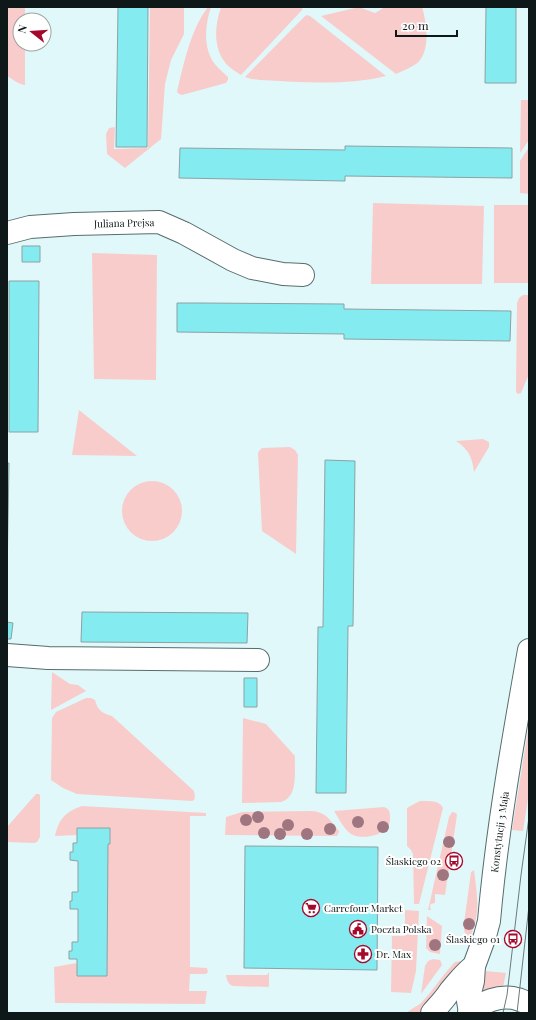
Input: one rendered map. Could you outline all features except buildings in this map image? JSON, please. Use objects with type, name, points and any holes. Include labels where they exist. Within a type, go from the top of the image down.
[{"type":"street","name":"Juliana Prejsa","points":[[7,233],[30,227],[74,224],[158,222],[184,232],[233,260],[252,268],[283,274],[303,275]]},
{"type":"street","name":"Konstytucji 3 Maja","points":[[469,1013],[468,1001],[473,981],[474,966],[489,920],[505,793],[529,650]]},
{"type":"street","points":[[7,655],[56,658],[258,660]]},
{"type":"street","points":[[432,1013],[466,972],[474,966]]},
{"type":"street","points":[[469,1013],[483,1002],[499,998],[516,998],[529,1004]]},
{"type":"shaded area","points":[[7,7],[25,7],[25,12],[12,12],[12,52],[25,52],[25,85],[17,83],[7,76]]},
{"type":"shaded area","points":[[150,7],[184,7],[184,34],[171,60],[165,84],[161,139],[125,168],[107,154],[106,134],[109,128],[115,127],[114,149],[148,148]]},
{"type":"shaded area","points":[[208,7],[211,7],[206,32],[208,52],[212,61],[228,77],[228,80],[226,83],[182,95],[177,92],[188,48],[197,26]]},
{"type":"shaded area","points":[[221,7],[300,7],[303,9],[241,75],[232,69],[220,55],[216,28]]},
{"type":"shaded area","points":[[359,7],[375,13],[385,7],[422,7],[426,29],[426,45],[421,59],[416,64],[396,74],[321,16]]},
{"type":"shaded area","points":[[307,15],[386,76],[339,82],[292,82],[260,80],[245,77]]},
{"type":"shaded area","points":[[521,100],[529,100],[529,140],[520,153]]},
{"type":"shaded area","points":[[529,147],[529,194],[520,193],[520,161]]},
{"type":"shaded area","points":[[373,203],[484,206],[482,284],[371,284]]},
{"type":"shaded area","points":[[494,205],[529,205],[529,283],[494,283]]},
{"type":"shaded area","points":[[92,253],[157,255],[156,380],[94,379]]},
{"type":"shaded area","points":[[523,295],[529,295],[529,374],[521,393],[518,394],[516,392],[517,303],[519,298]]},
{"type":"shaded area","points":[[79,410],[137,456],[72,455]]},
{"type":"shaded area","points":[[483,439],[489,442],[489,447],[474,472],[469,454],[456,441]]},
{"type":"shaded area","points":[[290,447],[295,450],[298,455],[296,554],[262,531],[258,453],[262,448]]},
{"type":"shaded area","points":[[152,481],[169,486],[177,494],[182,511],[177,528],[169,536],[152,541],[135,536],[127,528],[122,511],[127,494],[135,486]]},
{"type":"shaded area","points":[[52,672],[70,684],[78,685],[86,691],[51,710]]},
{"type":"shaded area","points":[[86,698],[95,700],[101,711],[112,716],[194,791],[194,800],[77,794],[63,788],[51,780],[52,718],[56,712]]},
{"type":"shaded area","points":[[243,718],[266,724],[295,756],[295,776],[293,789],[291,795],[281,802],[242,803]]},
{"type":"shaded area","points":[[529,724],[529,792],[523,831],[512,830]]},
{"type":"shaded area","points":[[36,794],[40,795],[40,837],[37,842],[7,842],[7,827]]},
{"type":"shaded area","points":[[420,801],[437,802],[443,808],[419,904],[414,904],[413,854],[407,846],[407,808]]},
{"type":"shaded area","points":[[82,806],[206,813],[206,816],[190,816],[190,967],[207,968],[208,972],[206,974],[190,974],[189,991],[207,991],[205,1004],[55,1003],[54,967],[77,963],[108,844],[110,844],[110,828],[77,828],[77,835],[55,836],[64,817],[71,811]]},
{"type":"shaded area","points":[[384,807],[388,809],[390,813],[390,822],[388,826],[377,835],[366,837],[355,836],[348,832],[334,811]]},
{"type":"shaded area","points":[[312,811],[321,813],[330,820],[339,831],[337,836],[225,835],[226,817],[242,812]]},
{"type":"shaded area","points":[[452,812],[456,813],[457,815],[445,895],[435,894],[435,903],[431,904],[431,910],[428,910],[449,817]]},
{"type":"shaded area","points":[[474,870],[477,894],[477,913],[470,938],[465,933],[464,923],[471,872]]},
{"type":"shaded area","points":[[405,910],[419,911],[416,971],[411,993],[391,992],[392,936],[405,936]]},
{"type":"shaded area","points":[[427,916],[442,926],[440,954],[430,952],[426,948]]},
{"type":"shaded area","points":[[433,959],[440,960],[442,965],[421,994],[425,966],[428,961]]},
{"type":"shaded area","points":[[461,961],[456,972],[425,1009],[419,1013],[407,1013],[422,1002],[455,962]]},
{"type":"shaded area","points":[[486,971],[506,973],[503,987],[478,993]]},
{"type":"shaded area","points":[[269,972],[268,987],[233,986],[229,983],[226,977],[226,975],[267,975]]},
{"type":"tram line","points":[[503,1013],[507,995],[529,817]]},
{"type":"tram line","points":[[517,1013],[529,906]]},
{"type":"place","name":"Ślaskiego 02","points":[[454,861]]},
{"type":"place","name":"Carrefour Market","points":[[311,908]]},
{"type":"place","name":"Poczta Polska","points":[[358,929]]},
{"type":"place","name":"Ślaskiego 01","points":[[513,939]]},
{"type":"place","name":"Dr. Max","points":[[363,954]]}]
